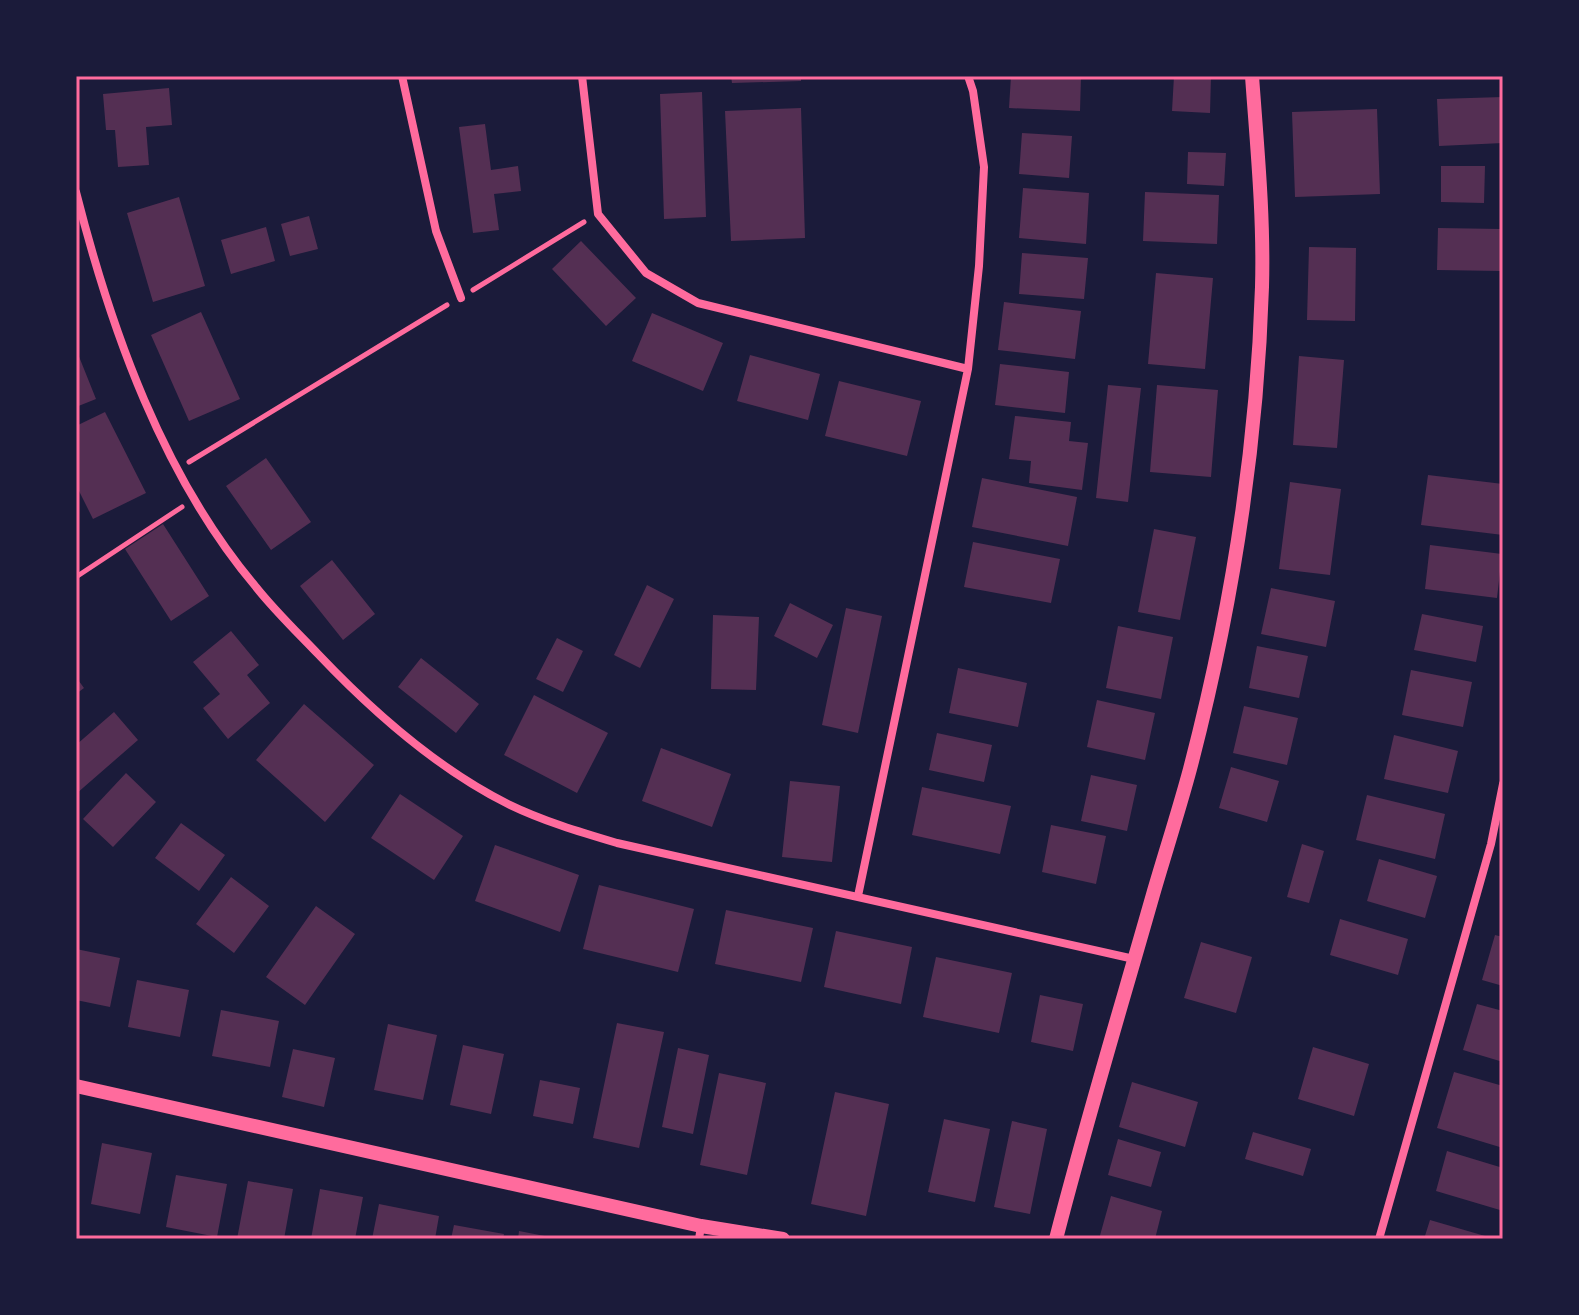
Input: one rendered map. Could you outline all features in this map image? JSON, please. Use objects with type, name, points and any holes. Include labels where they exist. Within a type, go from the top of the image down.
[{"type":"street","points":[[402,76],[436,231],[461,298]]},
{"type":"street","points":[[582,76],[598,214],[646,273],[698,303],[968,369]]},
{"type":"street","points":[[858,896],[968,369],[979,266],[984,167],[968,76]]},
{"type":"street","points":[[1056,1239],[1190,769],[1220,633],[1247,480],[1262,286],[1260,175],[1252,76]]},
{"type":"street","points":[[76,192],[104,294],[135,379],[194,499],[255,586],[346,684],[410,740],[453,772],[508,804],[563,827],[617,843],[1134,959]]},
{"type":"street","points":[[1379,1239],[1491,844],[1503,784]]},
{"type":"street","points":[[76,1086],[700,1232],[783,1239]]},
{"type":"path","points":[[178,469],[598,214]]},
{"type":"path","points":[[76,577],[194,499]]},
{"type":"building","points":[[731,76],[801,76],[801,81],[732,83]]},
{"type":"building","points":[[1011,76],[1081,76],[1080,111],[1009,108]]},
{"type":"building","points":[[1174,76],[1211,76],[1210,113],[1172,111]]},
{"type":"building","points":[[169,88],[172,125],[146,127],[149,165],[118,167],[115,130],[106,130],[103,94]]},
{"type":"building","points":[[702,92],[706,217],[664,219],[660,94]]},
{"type":"building","points":[[1503,97],[1503,143],[1439,146],[1437,99]]},
{"type":"building","points":[[801,108],[805,238],[731,241],[725,111]]},
{"type":"building","points":[[1377,109],[1380,194],[1295,197],[1292,112]]},
{"type":"building","points":[[485,124],[491,170],[518,166],[521,191],[494,194],[499,230],[473,233],[459,127]]},
{"type":"building","points":[[1022,133],[1072,136],[1069,178],[1019,174]]},
{"type":"building","points":[[1188,152],[1226,153],[1224,186],[1187,184]]},
{"type":"building","points":[[1441,166],[1485,166],[1484,203],[1441,202]]},
{"type":"building","points":[[1023,188],[1089,193],[1086,244],[1019,238]]},
{"type":"building","points":[[1145,192],[1219,195],[1217,244],[1143,241]]},
{"type":"building","points":[[179,197],[205,286],[153,302],[127,213]]},
{"type":"building","points":[[309,216],[318,249],[290,256],[281,224]]},
{"type":"building","points":[[266,227],[275,261],[231,274],[221,240]]},
{"type":"building","points":[[1438,228],[1501,229],[1501,271],[1437,270]]},
{"type":"building","points":[[581,241],[636,298],[606,326],[552,269]]},
{"type":"building","points":[[1309,247],[1356,248],[1355,321],[1307,320]]},
{"type":"building","points":[[1022,253],[1088,258],[1084,299],[1019,294]]},
{"type":"building","points":[[1156,273],[1213,278],[1205,369],[1148,364]]},
{"type":"building","points":[[1004,302],[1081,311],[1075,359],[998,350]]},
{"type":"building","points":[[201,312],[240,399],[189,421],[151,335]]},
{"type":"building","points":[[652,313],[723,343],[703,391],[632,361]]},
{"type":"building","points":[[76,349],[96,399],[76,407]]},
{"type":"building","points":[[750,355],[820,374],[808,420],[737,401]]},
{"type":"building","points":[[1299,356],[1344,360],[1337,448],[1293,445]]},
{"type":"building","points":[[1000,364],[1069,372],[1065,413],[995,405]]},
{"type":"building","points":[[839,381],[921,401],[907,456],[825,436]]},
{"type":"building","points":[[1108,385],[1141,388],[1128,502],[1096,498]]},
{"type":"building","points":[[1157,385],[1218,390],[1211,477],[1150,472]]},
{"type":"building","points":[[105,412],[146,493],[93,519],[76,485],[76,426]]},
{"type":"building","points":[[1015,416],[1071,422],[1069,441],[1088,443],[1082,490],[1029,483],[1031,461],[1009,459]]},
{"type":"building","points":[[266,458],[311,522],[271,550],[226,486]]},
{"type":"building","points":[[1428,475],[1503,484],[1503,535],[1421,525]]},
{"type":"building","points":[[982,478],[1077,497],[1068,546],[972,527]]},
{"type":"building","points":[[1290,482],[1341,489],[1330,575],[1279,569]]},
{"type":"building","points":[[163,524],[209,596],[171,621],[125,549]]},
{"type":"building","points":[[1154,529],[1196,537],[1180,620],[1138,612]]},
{"type":"building","points":[[973,542],[1060,559],[1051,603],[964,587]]},
{"type":"building","points":[[1430,545],[1502,554],[1497,598],[1425,589]]},
{"type":"building","points":[[332,560],[375,614],[343,640],[300,586]]},
{"type":"building","points":[[647,585],[674,599],[640,668],[614,655]]},
{"type":"building","points":[[1271,588],[1335,601],[1326,647],[1261,634]]},
{"type":"building","points":[[790,603],[833,625],[817,658],[774,636]]},
{"type":"building","points":[[846,608],[882,616],[858,733],[822,725]]},
{"type":"building","points":[[1422,614],[1483,626],[1476,662],[1414,650]]},
{"type":"building","points":[[713,615],[759,617],[756,690],[711,689]]},
{"type":"building","points":[[1118,626],[1173,637],[1161,699],[1106,688]]},
{"type":"building","points":[[231,631],[259,665],[247,675],[270,703],[228,739],[203,708],[220,694],[193,662]]},
{"type":"building","points":[[557,638],[583,651],[563,692],[536,679]]},
{"type":"building","points":[[1257,646],[1308,656],[1299,698],[1249,688]]},
{"type":"building","points":[[421,658],[479,704],[456,733],[398,687]]},
{"type":"building","points":[[958,668],[1027,683],[1018,727],[949,713]]},
{"type":"building","points":[[1411,670],[1472,682],[1463,727],[1402,715]]},
{"type":"building","points":[[76,677],[84,688],[76,694]]},
{"type":"building","points":[[534,695],[608,733],[577,793],[504,755]]},
{"type":"building","points":[[1097,700],[1155,713],[1145,760],[1087,747]]},
{"type":"building","points":[[304,704],[374,765],[325,822],[256,760]]},
{"type":"building","points":[[1244,706],[1298,718],[1287,765],[1233,753]]},
{"type":"building","points":[[114,712],[138,740],[76,794],[76,745]]},
{"type":"building","points":[[937,733],[992,745],[984,782],[929,770]]},
{"type":"building","points":[[1394,735],[1458,751],[1448,793],[1384,779]]},
{"type":"building","points":[[661,748],[731,774],[712,827],[642,801]]},
{"type":"building","points":[[1231,767],[1279,781],[1267,822],[1219,808]]},
{"type":"building","points":[[126,773],[156,802],[113,847],[83,819]]},
{"type":"building","points":[[1091,775],[1137,785],[1127,831],[1081,821]]},
{"type":"building","points":[[790,781],[840,786],[832,862],[782,857]]},
{"type":"building","points":[[922,787],[1011,806],[1000,854],[912,835]]},
{"type":"building","points":[[400,794],[463,836],[434,880],[371,838]]},
{"type":"building","points":[[1367,795],[1445,814],[1435,859],[1356,840]]},
{"type":"building","points":[[181,823],[225,855],[199,891],[155,858]]},
{"type":"building","points":[[1051,825],[1106,836],[1096,884],[1042,872]]},
{"type":"building","points":[[1302,844],[1324,851],[1309,903],[1287,897]]},
{"type":"building","points":[[495,845],[579,875],[560,932],[475,901]]},
{"type":"building","points":[[1379,859],[1437,876],[1425,918],[1367,901]]},
{"type":"building","points":[[231,877],[269,906],[234,953],[196,924]]},
{"type":"building","points":[[599,885],[694,909],[678,972],[583,949]]},
{"type":"building","points":[[316,906],[355,934],[305,1005],[266,977]]},
{"type":"building","points":[[726,910],[813,928],[801,982],[715,964]]},
{"type":"building","points":[[1340,919],[1408,939],[1398,975],[1330,955]]},
{"type":"building","points":[[836,931],[912,947],[901,1004],[824,987]]},
{"type":"building","points":[[1495,935],[1503,937],[1503,986],[1482,980]]},
{"type":"building","points":[[1201,942],[1252,957],[1236,1013],[1184,998]]},
{"type":"building","points":[[76,949],[120,958],[110,1007],[76,1000]]},
{"type":"building","points":[[936,957],[1012,973],[999,1033],[923,1017]]},
{"type":"building","points":[[137,980],[189,990],[180,1037],[128,1027]]},
{"type":"building","points":[[1040,995],[1083,1004],[1073,1051],[1031,1042]]},
{"type":"building","points":[[1477,1004],[1503,1011],[1503,1062],[1463,1050]]},
{"type":"building","points":[[221,1010],[279,1021],[270,1067],[212,1056]]},
{"type":"building","points":[[617,1023],[664,1032],[639,1148],[593,1138]]},
{"type":"building","points":[[388,1024],[437,1035],[423,1100],[374,1090]]},
{"type":"building","points":[[463,1045],[504,1054],[491,1114],[450,1105]]},
{"type":"building","points":[[1313,1047],[1369,1064],[1354,1116],[1298,1099]]},
{"type":"building","points":[[678,1048],[709,1055],[693,1134],[662,1127]]},
{"type":"building","points":[[293,1049],[335,1058],[324,1107],[282,1097]]},
{"type":"building","points":[[1454,1072],[1503,1086],[1503,1148],[1437,1128]]},
{"type":"building","points":[[719,1073],[766,1083],[747,1175],[700,1165]]},
{"type":"building","points":[[540,1080],[580,1088],[573,1124],[533,1116]]},
{"type":"building","points":[[1132,1082],[1198,1102],[1185,1147],[1119,1127]]},
{"type":"building","points":[[835,1092],[889,1104],[866,1216],[811,1204]]},
{"type":"building","points":[[944,1119],[990,1129],[975,1202],[928,1192]]},
{"type":"building","points":[[1012,1121],[1047,1129],[1030,1214],[994,1207]]},
{"type":"building","points":[[1253,1132],[1311,1149],[1303,1176],[1245,1159]]},
{"type":"building","points":[[1118,1139],[1161,1152],[1151,1187],[1108,1175]]},
{"type":"building","points":[[102,1143],[152,1153],[140,1214],[91,1204]]},
{"type":"building","points":[[1447,1151],[1503,1168],[1500,1210],[1436,1191]]},
{"type":"building","points":[[176,1175],[227,1184],[217,1237],[166,1227]]},
{"type":"building","points":[[248,1181],[293,1189],[284,1239],[237,1239]]},
{"type":"building","points":[[320,1189],[363,1197],[355,1239],[311,1239]]},
{"type":"building","points":[[1111,1196],[1162,1211],[1155,1239],[1099,1239]]},
{"type":"building","points":[[379,1204],[439,1216],[435,1239],[372,1239]]},
{"type":"building","points":[[1430,1220],[1485,1236],[1484,1239],[1424,1239]]},
{"type":"building","points":[[454,1225],[504,1234],[503,1239],[451,1239]]},
{"type":"building","points":[[519,1231],[555,1238],[555,1239],[518,1239]]}]
